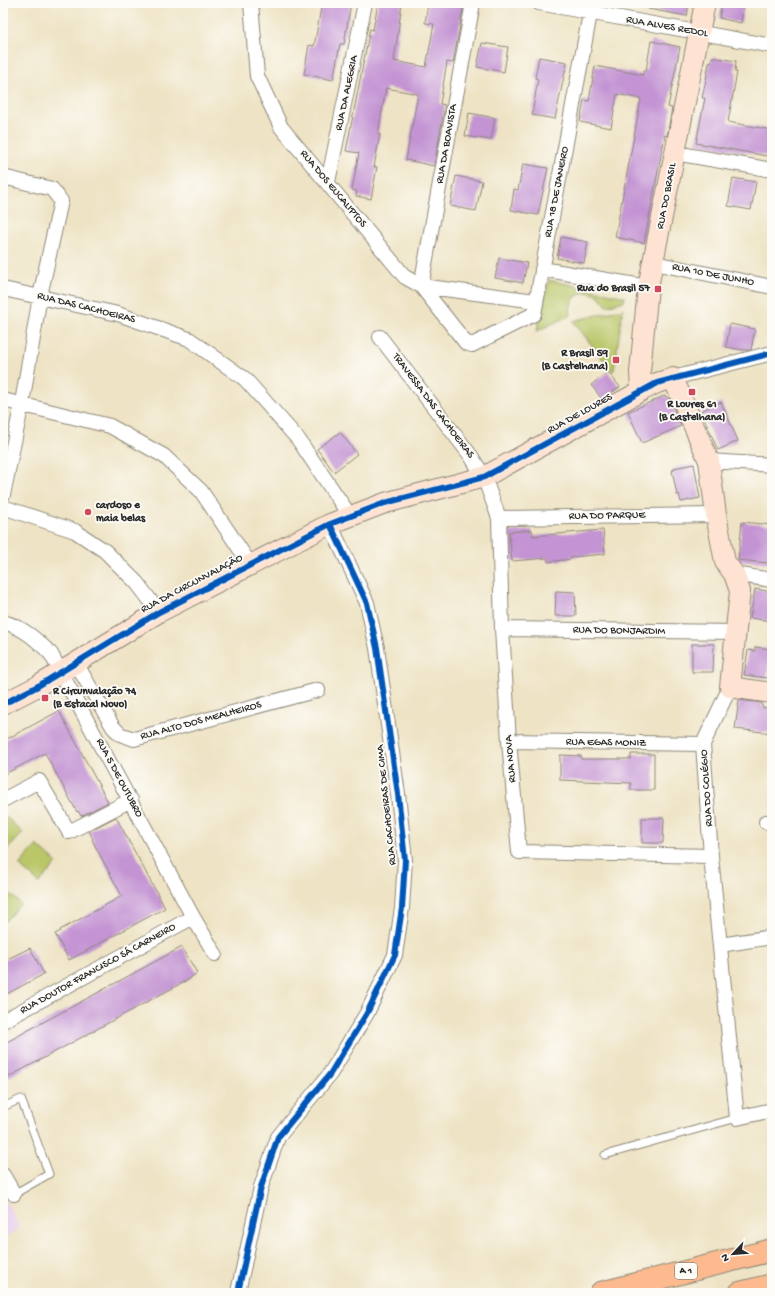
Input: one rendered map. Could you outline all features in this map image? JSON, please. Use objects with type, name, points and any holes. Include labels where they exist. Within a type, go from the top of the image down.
[{"type":"highway","name":"A 1","points":[[601,1293],[772,1250]]},
{"type":"highway","points":[[740,1293],[772,1285]]},
{"type":"street","name":"RUA DOS EUCALIPTOS","points":[[251,3],[257,76],[281,127],[405,277],[421,286],[466,343],[472,345]]},
{"type":"street","name":"RUA DA ALEGRIA","points":[[328,182],[365,3]]},
{"type":"street","name":"RUA DA BOAVISTA","points":[[421,286],[473,3]]},
{"type":"street","name":"RUA ALVES REDOL","points":[[539,3],[591,8],[699,32],[772,46]]},
{"type":"street","name":"RUA DO BRASIL","points":[[641,391],[640,372],[648,287],[705,3]]},
{"type":"street","name":"RUA 18 DE JANEIRO","points":[[472,345],[534,314],[591,8]]},
{"type":"street","points":[[675,153],[772,170]]},
{"type":"street","points":[[3,177],[52,189],[61,201],[40,296],[22,403],[3,495]]},
{"type":"street","name":"RUA 10 DE JUNHO","points":[[654,263],[772,287]]},
{"type":"street","points":[[542,269],[648,287]]},
{"type":"street","points":[[421,286],[536,301]]},
{"type":"street","name":"RUA DAS CACHOEIRAS","points":[[3,289],[118,314],[188,339],[245,379],[298,439],[350,516]]},
{"type":"street","name":"TRAVESSA DAS CACHOEIRAS","points":[[380,337],[471,456],[484,477]]},
{"type":"street","name":"RUA DE LOURES","points":[[399,500],[484,477],[657,383],[772,353]]},
{"type":"street","name":"RUA DO COLÉGIO","points":[[674,378],[709,461],[716,515],[725,562],[734,574],[740,591],[730,687],[704,744],[711,856],[737,1118]]},
{"type":"street","points":[[3,400],[22,403],[110,426],[164,456],[201,491],[250,564]]},
{"type":"street","points":[[709,461],[772,465]]},
{"type":"street","name":"RUA NOVA","points":[[484,477],[498,518],[502,629],[509,742],[519,852],[711,856]]},
{"type":"street","name":"RUA DA CIRCUNVALAÇÃO","points":[[3,704],[159,612],[250,564],[330,524],[399,500]]},
{"type":"street","points":[[3,507],[75,531],[105,551],[137,583],[159,612]]},
{"type":"street","name":"RUA DO PARQUE","points":[[498,518],[716,515]]},
{"type":"street","name":"RUA CACHOEIRAS DE CIMA","points":[[238,1292],[261,1188],[278,1137],[330,1074],[367,1013],[395,955],[402,908],[405,860],[398,794],[377,648],[367,603],[330,524]]},
{"type":"street","points":[[734,574],[772,580]]},
{"type":"street","name":"RUA 5 DE OUTUBRO","points":[[3,622],[20,628],[36,639],[51,654],[68,667],[131,800],[193,917],[215,954]]},
{"type":"street","name":"RUA DO BONJARDIM","points":[[502,629],[736,632]]},
{"type":"street","name":"RUA ALTO DOS MEALHEIROS","points":[[68,667],[113,727],[120,734],[134,739],[318,690]]},
{"type":"street","points":[[730,687],[772,693]]},
{"type":"street","name":"RUA EGAS MONIZ","points":[[509,742],[704,744]]},
{"type":"street","points":[[3,800],[39,781],[69,832],[131,800]]},
{"type":"street","name":"RUA DOUTOR FRANCISCO SÁ CARNEIRO","points":[[3,1021],[193,917]]},
{"type":"street","points":[[720,945],[772,937]]},
{"type":"street","points":[[737,1118],[772,1110]]},
{"type":"street","points":[[3,1175],[14,1194]]},
{"type":"lane","points":[[3,1107],[21,1099],[49,1174],[14,1194]]},
{"type":"lane","points":[[605,1155],[737,1118]]},
{"type":"shaded area","points":[[3,1195],[20,1228],[3,1239]]},
{"type":"green space","points":[[549,280],[625,297],[624,301],[607,306],[598,295],[585,292],[575,297],[571,303],[571,315],[537,331]]},
{"type":"green space","points":[[623,309],[614,370],[612,371],[573,321]]},
{"type":"green space","points":[[3,814],[23,833],[5,852],[3,850]]},
{"type":"green space","points":[[37,845],[57,863],[39,883],[19,865]]},
{"type":"green space","points":[[3,887],[21,904],[3,923]]},
{"type":"building","points":[[322,3],[351,3],[344,44],[340,44],[333,80],[304,74],[309,45],[314,46]]},
{"type":"building","points":[[378,3],[402,3],[394,61],[426,67],[434,24],[425,23],[428,3],[464,3],[453,63],[447,62],[440,104],[445,105],[434,166],[406,160],[418,94],[386,88],[378,134],[380,134],[374,167],[377,167],[371,199],[356,196],[357,191],[352,190],[359,153],[346,151],[370,29],[373,30]]},
{"type":"building","points":[[649,3],[689,3],[687,16],[648,9]]},
{"type":"building","points":[[722,3],[744,3],[741,23],[719,18]]},
{"type":"building","points":[[651,41],[680,47],[668,107],[672,108],[667,136],[665,135],[644,243],[615,237],[641,99],[617,94],[611,128],[580,122],[584,100],[589,101],[595,66],[643,75],[644,70],[646,71]]},
{"type":"building","points":[[482,43],[508,47],[504,72],[477,67]]},
{"type":"building","points":[[539,57],[567,62],[555,119],[532,115],[538,79],[535,78]]},
{"type":"building","points":[[712,57],[736,61],[735,72],[737,72],[728,122],[772,130],[772,157],[696,143],[705,98],[702,98],[709,63],[711,63]]},
{"type":"building","points":[[469,113],[495,118],[491,140],[465,136]]},
{"type":"building","points":[[523,164],[548,168],[538,215],[511,210],[514,189],[518,190]]},
{"type":"building","points":[[456,176],[482,181],[476,211],[450,206]]},
{"type":"building","points":[[733,178],[756,182],[751,210],[728,206]]},
{"type":"building","points":[[561,237],[588,242],[584,263],[557,258]]},
{"type":"building","points":[[499,258],[527,263],[523,283],[495,278]]},
{"type":"building","points":[[730,324],[755,329],[751,350],[726,347]]},
{"type":"building","points":[[608,372],[620,387],[602,399],[591,385]]},
{"type":"building","points":[[664,396],[669,398],[681,426],[642,443],[628,412]]},
{"type":"building","points":[[721,402],[738,441],[718,450],[701,411]]},
{"type":"building","points":[[340,432],[357,454],[334,472],[317,449]]},
{"type":"building","points":[[694,464],[700,498],[681,502],[679,494],[677,495],[672,470],[675,470],[674,468]]},
{"type":"building","points":[[742,522],[772,525],[768,563],[738,560]]},
{"type":"building","points":[[532,530],[533,536],[603,530],[605,554],[571,557],[571,559],[548,562],[547,558],[512,561],[509,532]]},
{"type":"building","points":[[755,589],[772,592],[771,621],[750,618]]},
{"type":"building","points":[[556,591],[575,592],[576,616],[555,616]]},
{"type":"building","points":[[692,644],[714,644],[713,672],[692,672]]},
{"type":"building","points":[[755,647],[771,649],[767,678],[744,675],[748,650],[755,651]]},
{"type":"building","points":[[739,700],[762,703],[762,707],[772,709],[772,733],[735,729]]},
{"type":"building","points":[[59,711],[108,802],[81,816],[78,811],[77,812],[45,753],[3,775],[3,741]]},
{"type":"building","points":[[631,754],[654,754],[654,790],[631,790],[631,783],[560,780],[560,755],[581,756],[581,759],[631,759]]},
{"type":"building","points":[[116,817],[165,908],[69,960],[55,934],[122,896],[92,840],[93,839],[89,831]]},
{"type":"building","points":[[642,818],[664,818],[663,843],[642,843]]},
{"type":"building","points":[[182,947],[197,973],[191,978],[3,1080],[3,1044]]},
{"type":"building","points":[[30,948],[44,974],[3,996],[3,961]]},
{"type":"cycle path","points":[[3,704],[38,686],[159,612],[330,524],[385,503],[484,477],[657,383],[772,353]]},
{"type":"cycle path","points":[[238,1292],[261,1187],[278,1137],[330,1074],[367,1013],[395,955],[402,908],[405,860],[398,794],[377,648],[367,603],[330,524]]},
{"type":"place","name":"Rua do Brasil 57","points":[[658,289]]},
{"type":"place","name":"R Brasil 59 (B Castelhana)","points":[[616,360]]},
{"type":"place","name":"R Loures 61 (B Castelhana)","points":[[692,392]]},
{"type":"place","name":"cardoso e maia belas","points":[[88,512]]},
{"type":"place","name":"R Circunvalação 74 (B Estacal Novo)","points":[[45,698]]}]
